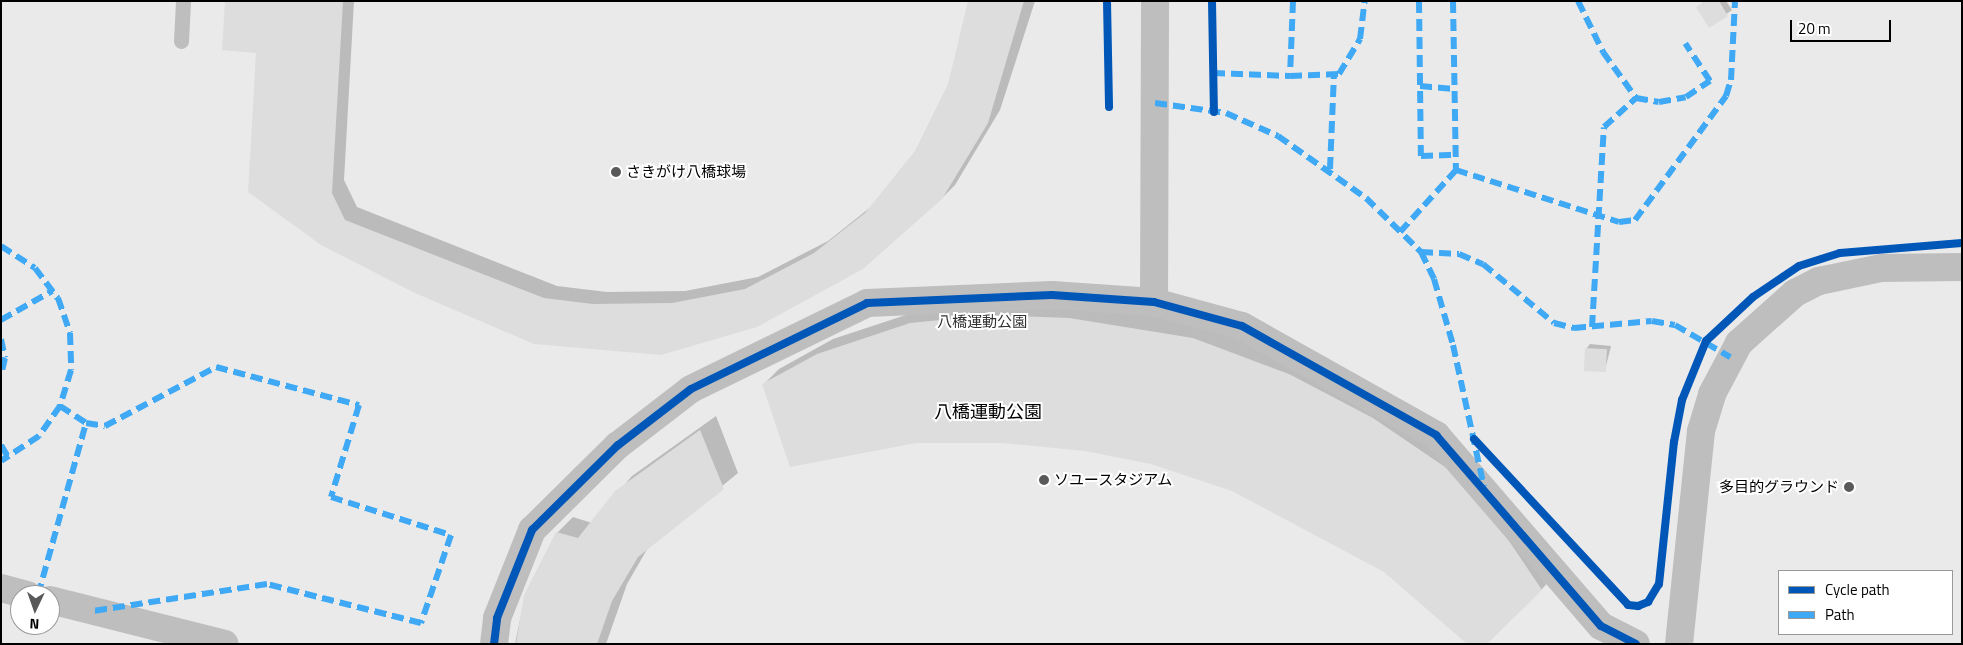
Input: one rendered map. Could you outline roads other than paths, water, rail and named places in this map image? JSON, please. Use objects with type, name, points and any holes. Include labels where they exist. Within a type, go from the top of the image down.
[{"type":"street","points":[[1154,302],[1155,1]]},
{"type":"street","points":[[1679,644],[1701,431],[1712,394],[1739,343],[1795,294],[1819,281],[1881,268],[1962,267]]},
{"type":"street","points":[[494,644],[497,618],[532,530],[617,446],[691,389],[776,344],[867,303],[1052,294],[1154,302],[1242,326],[1436,435],[1602,626],[1636,644]]},
{"type":"street","points":[[60,603],[224,644]]},
{"type":"lane","points":[[181,41],[183,1]]},
{"type":"place","name":"さきがけ八橋球場","points":[[616,172]]},
{"type":"place","name":"ソユースタジアム","points":[[1044,480]]},
{"type":"place","name":"多目的グラウンド","points":[[1849,487]]},
{"type":"district","name":"八橋運動公園","points":[[988,412]]}]
